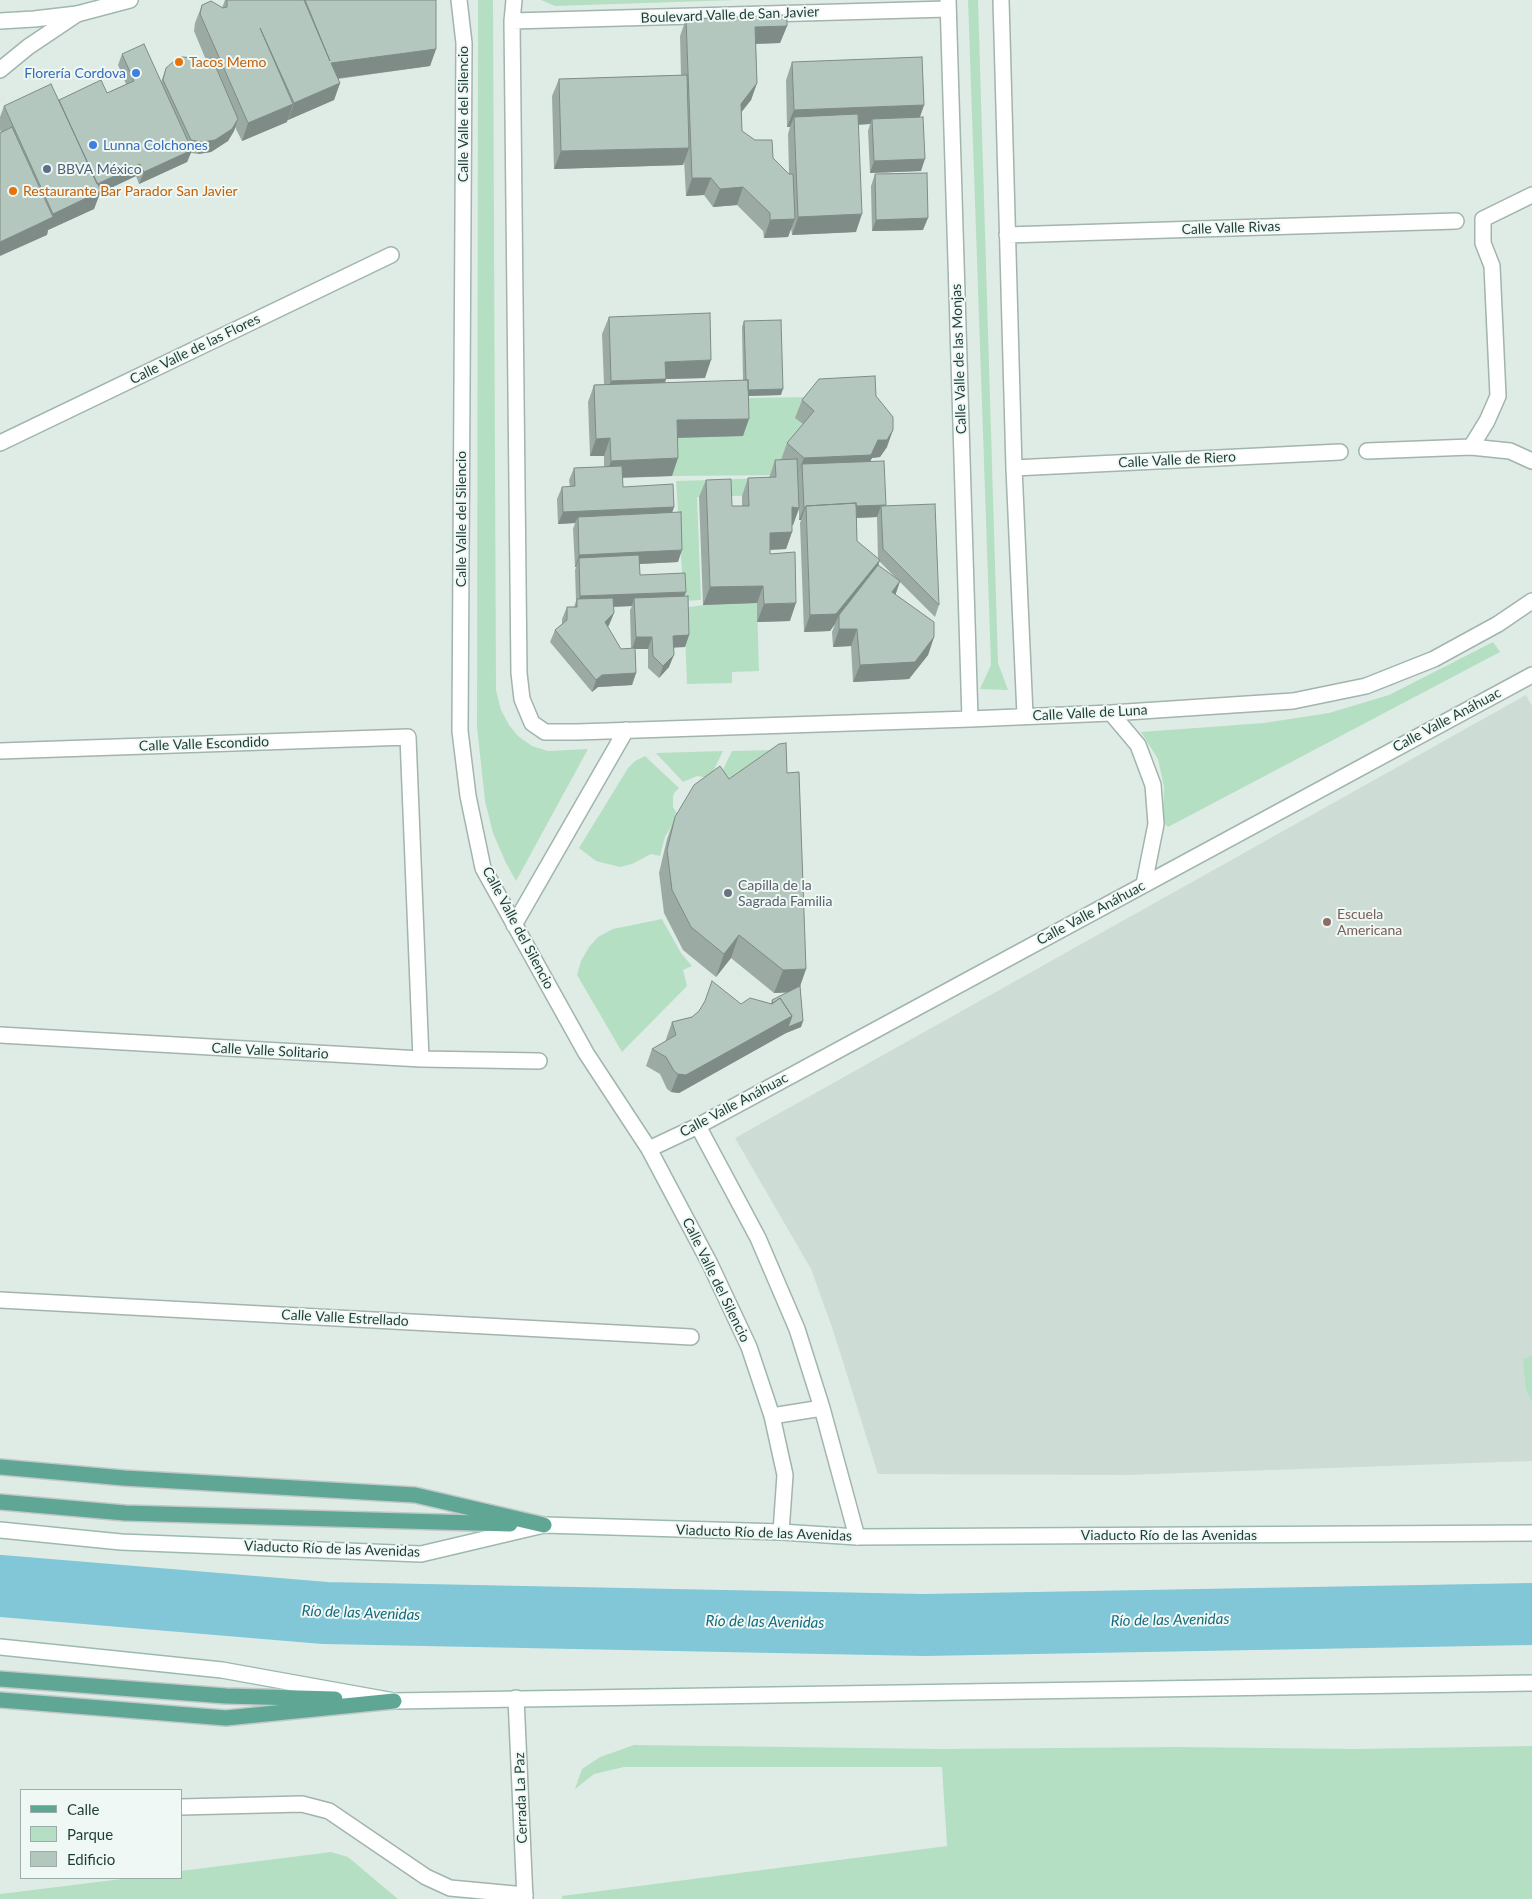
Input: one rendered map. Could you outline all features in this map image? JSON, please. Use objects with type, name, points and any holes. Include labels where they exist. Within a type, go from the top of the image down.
[{"type":"main road","points":[[0,1467],[124,1478],[416,1495],[544,1525]]},
{"type":"main road","points":[[0,1502],[125,1513],[544,1525]]},
{"type":"main road","points":[[0,1679],[226,1696],[394,1701]]},
{"type":"main road","points":[[0,1700],[226,1718],[394,1701]]},
{"type":"street","points":[[0,21],[34,20],[77,14],[130,0]]},
{"type":"street","name":"Calle Valle del Silencio","points":[[459,0],[464,43],[460,731],[468,796],[484,868],[586,1053],[649,1149],[710,1264],[749,1347],[772,1416],[785,1475],[781,1532]]},
{"type":"street","points":[[514,0],[512,22],[519,673],[522,699],[532,723],[545,732],[626,730]]},
{"type":"street","points":[[1001,0],[1014,468],[1025,715]]},
{"type":"street","name":"Boulevard Valle de San Javier","points":[[512,22],[948,5]]},
{"type":"street","name":"Calle Valle de las Monjas","points":[[948,5],[970,719]]},
{"type":"street","points":[[0,70],[28,47],[77,14]]},
{"type":"street","points":[[1470,448],[1487,420],[1498,396],[1492,266],[1483,243],[1483,219],[1532,195]]},
{"type":"street","name":"Calle Valle Rivas","points":[[1007,235],[1456,221]]},
{"type":"street","name":"Calle Valle de las Flores","points":[[0,443],[391,255]]},
{"type":"street","points":[[1367,451],[1470,448],[1510,451],[1532,461]]},
{"type":"street","name":"Calle Valle de Riero","points":[[1014,468],[1340,452]]},
{"type":"street","name":"Calle Valle de Luna","points":[[626,730],[1111,713],[1293,701],[1366,686],[1434,659],[1498,624],[1532,601]]},
{"type":"street","name":"Calle Valle Anáhuac","points":[[649,1149],[698,1126],[1532,675]]},
{"type":"street","points":[[1111,713],[1138,745],[1153,785],[1156,824],[1144,884]]},
{"type":"street","points":[[514,925],[626,730]]},
{"type":"street","name":"Calle Valle Escondido","points":[[0,751],[408,736],[421,1059]]},
{"type":"street","name":"Calle Valle Solitario","points":[[0,1035],[421,1059],[539,1061]]},
{"type":"street","points":[[698,1126],[758,1238],[797,1329],[822,1408],[857,1537]]},
{"type":"street","name":"Calle Valle Estrellado","points":[[0,1300],[691,1337]]},
{"type":"street","points":[[772,1416],[822,1408]]},
{"type":"street","name":"Viaducto Río de las Avenidas","points":[[0,1530],[121,1542],[422,1554],[544,1525],[781,1532],[857,1537],[1532,1534]]},
{"type":"street","points":[[0,1648],[222,1670],[394,1701],[1532,1684]]},
{"type":"street","name":"Cerrada La Paz","points":[[516,1698],[525,1897]]},
{"type":"street","points":[[182,1807],[302,1804],[329,1811],[426,1878],[450,1888],[525,1897]]},
{"type":"shaded area","name":"Escuela Americana","points":[[1526,695],[1532,706],[1532,1461],[1126,1475],[878,1474],[833,1330],[811,1269],[735,1138]]},
{"type":"green space","points":[[478,0],[493,0],[496,690],[501,710],[509,725],[518,736],[532,746],[548,751],[588,749],[516,881],[493,833],[485,801],[477,727]]},
{"type":"green space","points":[[541,0],[736,0],[555,6]]},
{"type":"green space","points":[[968,0],[978,0],[998,663],[1008,690],[980,689],[991,665]]},
{"type":"green space","points":[[813,397],[797,475],[672,476],[670,438],[743,436],[742,398]]},
{"type":"green space","points":[[769,478],[769,495],[697,497],[701,600],[684,601],[676,481]]},
{"type":"green space","points":[[757,603],[759,671],[732,672],[732,683],[687,684],[684,608],[703,605]]},
{"type":"green space","points":[[1493,642],[1500,652],[1168,827],[1163,821],[1164,787],[1158,759],[1141,732],[1264,723],[1329,713],[1389,695]]},
{"type":"green space","points":[[778,750],[714,788],[732,751]]},
{"type":"green space","points":[[723,751],[710,778],[697,776],[683,782],[656,753]]},
{"type":"green space","points":[[645,756],[679,788],[674,793],[673,798],[673,807],[678,815],[665,837],[660,856],[651,854],[632,864],[620,867],[596,861],[579,848],[628,768],[635,761]]},
{"type":"green space","points":[[662,919],[681,953],[692,966],[683,970],[687,986],[622,1052],[577,975],[581,961],[589,947],[598,937],[613,929]]},
{"type":"green space","points":[[1532,1355],[1532,1401],[1526,1389],[1523,1360]]},
{"type":"green space","points":[[634,1745],[941,1749],[1176,1747],[1356,1749],[1532,1746],[1532,1899],[562,1899],[562,1896],[947,1846],[942,1767],[624,1767],[594,1774],[575,1789],[582,1769],[600,1757]]},
{"type":"green space","points":[[331,1852],[348,1857],[398,1899],[0,1899],[0,1894],[122,1879],[182,1879],[182,1871]]},
{"type":"building","points":[[227,0],[304,0],[330,61],[305,0],[436,0],[436,49],[331,63],[340,83],[294,103],[260,28],[293,104],[248,123],[200,14],[202,5],[211,1],[223,8],[227,7]]},
{"type":"building","points":[[787,15],[787,26],[755,27],[757,83],[741,104],[742,131],[755,140],[772,140],[773,158],[789,174],[793,174],[795,219],[770,220],[770,213],[743,187],[720,189],[711,178],[692,178],[686,19]]},
{"type":"building","points":[[144,44],[192,150],[144,172],[140,164],[97,184],[59,100],[101,80],[107,93],[134,81],[122,54]]},
{"type":"building","points":[[182,57],[197,58],[200,63],[212,58],[238,119],[232,129],[215,140],[202,142],[191,140],[163,80],[166,68]]},
{"type":"building","points":[[922,57],[924,105],[794,110],[792,62]]},
{"type":"building","points":[[687,75],[689,148],[561,151],[559,79]]},
{"type":"building","name":"BBVA México","points":[[51,84],[101,191],[53,214],[4,106]]},
{"type":"building","points":[[858,114],[862,214],[798,217],[794,117]]},
{"type":"building","points":[[923,117],[925,159],[874,161],[872,119]]},
{"type":"building","name":"Restaurante Bar Parador San Javier","points":[[12,127],[53,217],[0,242],[0,133]]},
{"type":"building","points":[[927,173],[928,218],[876,220],[875,174]]},
{"type":"building","points":[[710,313],[711,360],[665,362],[666,379],[611,381],[609,317]]},
{"type":"building","points":[[781,320],[783,389],[748,390],[744,321]]},
{"type":"building","points":[[875,376],[876,396],[893,417],[893,430],[887,440],[878,440],[871,455],[804,458],[787,443],[814,411],[802,400],[819,379]]},
{"type":"building","points":[[748,380],[749,419],[677,420],[678,458],[611,461],[610,438],[596,439],[594,385]]},
{"type":"building","points":[[797,459],[799,508],[792,507],[792,532],[770,533],[770,554],[795,552],[796,603],[764,604],[763,586],[710,587],[706,480],[731,479],[732,506],[749,506],[748,478],[776,477],[775,460]]},
{"type":"building","points":[[884,461],[886,505],[856,506],[856,503],[806,506],[804,508],[802,464]]},
{"type":"building","points":[[622,466],[623,487],[673,484],[674,507],[563,512],[562,487],[575,486],[574,468]]},
{"type":"building","points":[[856,503],[857,541],[880,560],[836,614],[810,615],[806,506]]},
{"type":"building","points":[[935,504],[939,605],[883,549],[881,506]]},
{"type":"building","points":[[681,512],[682,550],[579,555],[578,517]]},
{"type":"building","points":[[639,555],[640,575],[685,573],[686,592],[580,596],[579,558]]},
{"type":"building","points":[[878,565],[900,581],[892,592],[934,622],[934,637],[915,662],[860,665],[857,629],[839,629],[839,615]]},
{"type":"building","points":[[688,596],[689,635],[673,636],[674,655],[663,666],[653,656],[652,637],[636,637],[634,598]]},
{"type":"building","points":[[613,598],[614,613],[605,622],[621,649],[635,648],[636,673],[602,675],[596,680],[555,630],[567,620],[567,607],[577,607],[577,599]]},
{"type":"building","name":"Capilla de la Sagrada Familia","points":[[786,743],[787,773],[799,772],[806,969],[783,970],[739,935],[724,954],[691,927],[672,890],[667,850],[675,817],[694,785],[720,766],[729,779],[779,744]]},
{"type":"building","points":[[712,981],[741,1004],[750,998],[772,1004],[780,998],[792,1016],[686,1075],[678,1074],[674,1071],[666,1057],[652,1049],[676,1035],[672,1022],[692,1017],[699,1011],[705,1001]]},
{"type":"building","points":[[800,986],[803,1021],[788,1027],[792,1016],[780,998],[773,1003],[772,1000]]},
{"type":"waterway","name":"Río de las Avenidas","points":[[0,1586],[325,1613],[924,1625],[1532,1614]]},
{"type":"place","name":"Tacos Memo","points":[[179,62]]},
{"type":"place","name":"Florería Cordova","points":[[136,73]]},
{"type":"place","name":"Lunna Colchones","points":[[93,145]]},
{"type":"place","name":"BBVA México","points":[[47,169]]},
{"type":"place","name":"Restaurante Bar Parador San Javier","points":[[13,191]]},
{"type":"place","name":"Capilla de la Sagrada Familia","points":[[728,893]]},
{"type":"place","name":"Escuela Americana","points":[[1327,922]]}]
